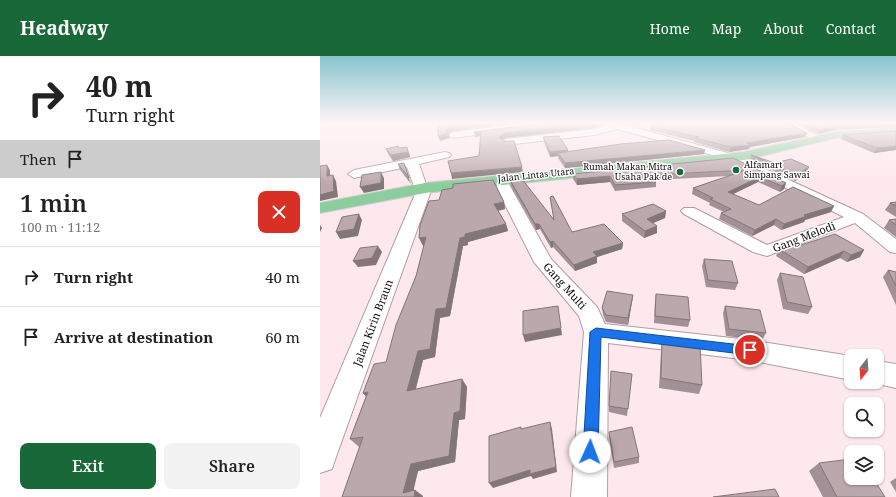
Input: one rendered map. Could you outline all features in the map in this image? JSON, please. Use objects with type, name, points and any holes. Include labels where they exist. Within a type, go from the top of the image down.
[{"type":"highway","name":"Jalan Lintas Utara","points":[[320,208],[423,188],[499,179],[731,157],[797,144]]},
{"type":"street","name":"Gang Melodi","points":[[682,144],[731,157],[858,218]]},
{"type":"street","points":[[354,174],[445,155]]},
{"type":"street","points":[[412,162],[423,188]]},
{"type":"street","name":"Gang Multi","points":[[499,179],[543,262],[589,313],[596,332],[588,497]]},
{"type":"street","name":"Jalan Kirin Braun","points":[[320,457],[423,188]]},
{"type":"street","name":"Gang Melodi","points":[[689,211],[767,251],[858,218]]},
{"type":"street","points":[[858,218],[896,248]]},
{"type":"street","points":[[596,332],[750,350],[844,367]]},
{"type":"street","points":[[884,374],[896,376]]},
{"type":"building","points":[[480,144],[515,144],[522,167],[451,173],[448,161],[479,156]]},
{"type":"building","points":[[546,144],[564,144],[568,150],[550,152]]},
{"type":"building","points":[[621,144],[682,144],[705,150],[565,163],[558,153]]},
{"type":"building","points":[[717,144],[748,144],[750,145],[731,147]]},
{"type":"building","points":[[865,144],[896,144],[896,146],[877,148]]},
{"type":"building","points":[[398,146],[399,148],[407,147],[408,152],[391,155],[386,149]]},
{"type":"building","points":[[751,155],[775,163],[791,159],[809,167],[797,175]]},
{"type":"building","points":[[733,158],[786,183],[782,186],[760,177],[728,192],[759,205],[793,187],[834,206],[804,215],[807,216],[784,224],[776,219],[755,230],[721,213],[731,209],[710,199],[713,198],[693,188],[746,170],[651,175],[656,182],[615,185],[610,176],[577,179],[573,174]]},
{"type":"building","points":[[404,163],[409,178],[398,164]]},
{"type":"building","points":[[327,165],[327,176],[333,175],[334,191],[320,195],[320,166]]},
{"type":"building","points":[[381,172],[381,183],[360,187],[362,175]]},
{"type":"building","points":[[522,179],[554,220],[550,197],[553,196],[572,232],[604,224],[623,243],[593,252],[597,256],[574,265],[553,241],[550,242],[539,224],[535,224],[510,180]]},
{"type":"building","points":[[493,180],[504,202],[494,204],[506,224],[465,234],[465,237],[460,238],[446,308],[436,309],[430,349],[418,351],[407,391],[462,379],[460,411],[454,413],[449,456],[411,464],[403,493],[415,490],[414,497],[342,497],[363,437],[350,439],[368,392],[363,393],[374,364],[386,362],[396,325],[416,276],[426,237],[419,238],[420,225],[429,201],[439,200],[442,190],[453,188],[453,184]]},
{"type":"building","points":[[896,202],[896,206],[890,203]]},
{"type":"building","points":[[653,204],[666,211],[647,219],[657,226],[645,231],[622,214]]},
{"type":"building","points":[[359,214],[354,229],[336,232],[342,217]]},
{"type":"building","points":[[896,219],[896,225],[889,220]]},
{"type":"building","points":[[835,234],[864,250],[851,255],[844,251],[808,267],[779,249],[794,243],[798,246]]},
{"type":"building","points":[[378,246],[372,258],[353,261],[360,248]]},
{"type":"building","points":[[704,259],[732,261],[738,283],[708,280]]},
{"type":"building","points":[[888,270],[896,272],[896,286]]},
{"type":"building","points":[[780,273],[803,277],[812,307],[787,302]]},
{"type":"building","points":[[607,291],[633,295],[628,318],[606,315],[602,308]]},
{"type":"building","points":[[656,294],[688,297],[690,320],[655,316]]},
{"type":"building","points":[[558,306],[561,328],[523,335],[523,311]]},
{"type":"building","points":[[725,306],[760,310],[766,333],[729,329]]},
{"type":"building","points":[[662,341],[700,345],[702,385],[661,378]]},
{"type":"building","points":[[611,371],[632,374],[628,409],[609,406]]},
{"type":"building","points":[[550,422],[556,467],[530,474],[530,470],[489,483],[489,436],[521,427],[521,429]]},
{"type":"building","points":[[632,427],[639,457],[614,462],[609,432]]},
{"type":"building","points":[[844,460],[844,485],[877,485],[885,497],[837,497],[819,463]]},
{"type":"building","points":[[775,489],[779,497],[713,497]]},
{"type":"place","name":"Alfamart Simpang Sawai","points":[[736,170]]},
{"type":"place","name":"Rumah Makan Mitra Usaha Pak de","points":[[680,172]]},
{"type":"route","points":[[590,452],[596,332],[750,350]]}]
